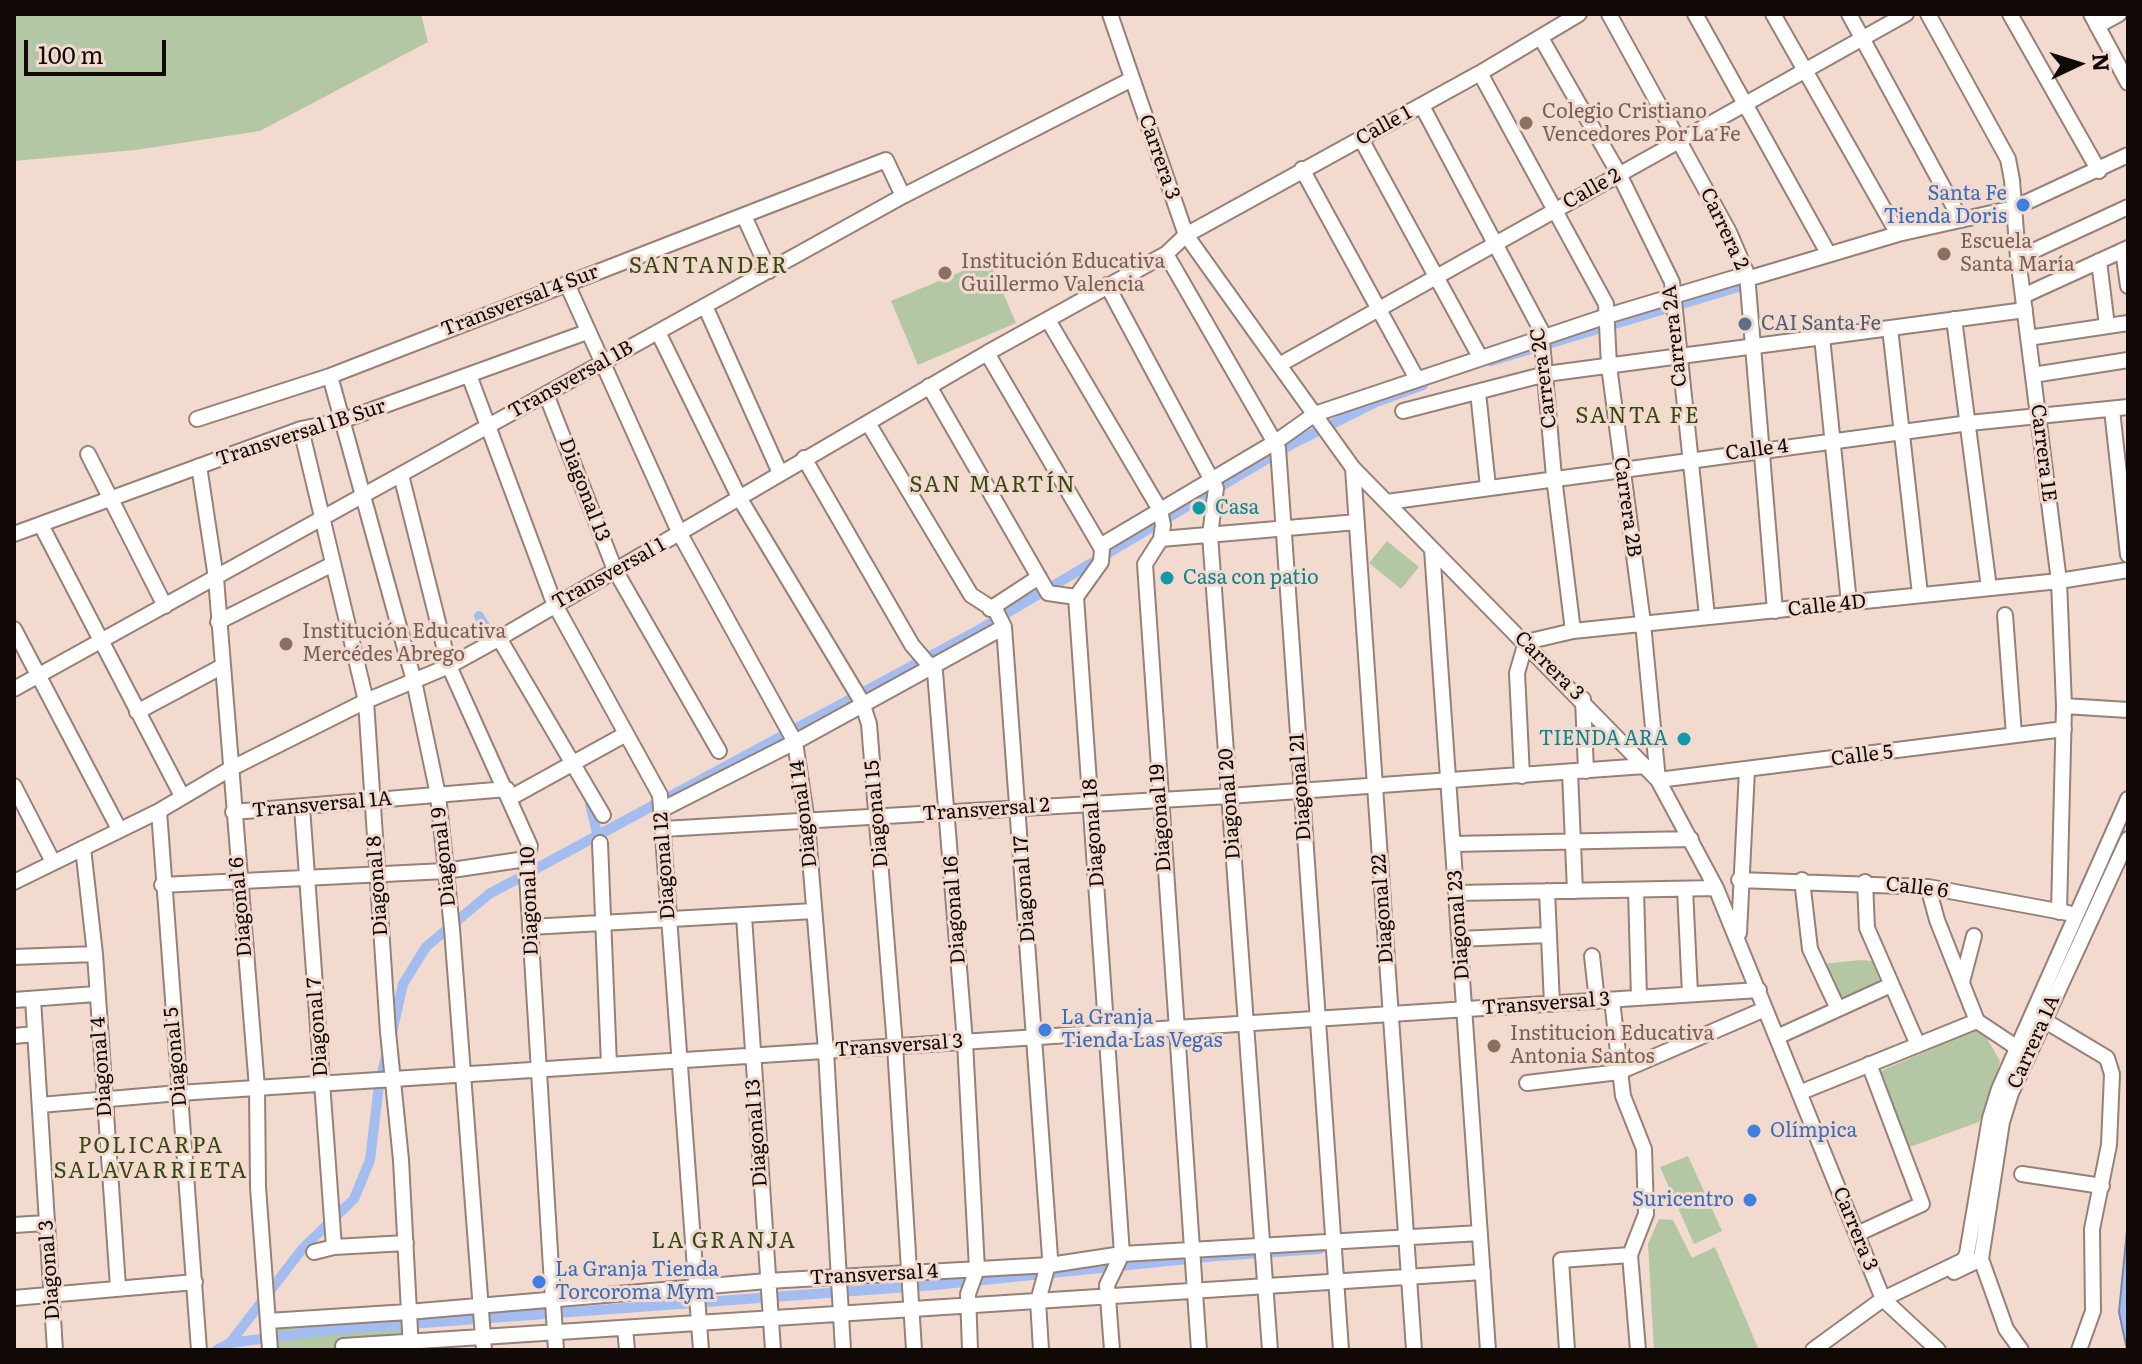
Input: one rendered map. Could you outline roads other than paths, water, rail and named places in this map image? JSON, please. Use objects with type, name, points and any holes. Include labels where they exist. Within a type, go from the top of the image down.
[{"type":"street","name":"Carrera 3","points":[[1110,14],[1186,235],[1279,365],[1353,468],[1583,699],[1658,780],[1716,888],[1739,941],[1883,1299],[1938,1350]]},
{"type":"street","name":"Calle 1","points":[[1186,235],[1422,106],[1579,14]]},
{"type":"street","name":"Carrera 2","points":[[1609,14],[1681,141],[1748,284],[1775,611]]},
{"type":"street","points":[[1695,14],[1828,253]]},
{"type":"street","points":[[1773,14],[1898,234]]},
{"type":"street","points":[[1849,14],[1961,220]]},
{"type":"street","name":"Calle 2","points":[[1279,365],[1906,14]]},
{"type":"street","name":"Carrera 1E","points":[[1928,14],[2008,159],[2059,581],[2064,706],[2059,912]]},
{"type":"street","points":[[2010,14],[2099,171]]},
{"type":"street","points":[[2119,14],[2094,20],[2126,75]]},
{"type":"street","name":"Carrera 2A","points":[[1541,38],[1619,174],[1662,259],[1674,297],[1688,459],[1707,616]]},
{"type":"street","name":"Carrera 2B","points":[[1480,73],[1602,293],[1621,468],[1643,623],[1658,780]]},
{"type":"street","name":"Transversal 1B","points":[[14,689],[903,196],[1132,79]]},
{"type":"street","name":"Carrera 2C","points":[[1422,106],[1538,320],[1543,341],[1554,477],[1573,631]]},
{"type":"street","points":[[1361,139],[1480,357]]},
{"type":"street","points":[[929,386],[1043,584],[1076,597],[1101,553],[1215,490],[1278,450],[1317,417],[1480,357],[1543,341],[1674,297],[1748,284],[1828,253],[2014,208],[2128,155]]},
{"type":"street","name":"Transversal 4 Sur","points":[[197,419],[330,376],[886,160],[903,196]]},
{"type":"street","points":[[1302,169],[1417,379]]},
{"type":"street","points":[[2018,258],[2128,207]]},
{"type":"street","points":[[744,216],[769,271]]},
{"type":"street","name":"Transversal 1","points":[[14,882],[159,811],[230,769],[366,701],[449,666],[929,386],[1166,254],[1186,235]]},
{"type":"street","points":[[1403,411],[1478,392],[1545,368],[1609,366],[1954,319],[2024,303],[2126,249],[2128,286]]},
{"type":"street","name":"Diagonal 21","points":[[1166,254],[1278,450],[1341,1350]]},
{"type":"street","points":[[2099,261],[2107,326]]},
{"type":"street","name":"Diagonal 14","points":[[567,284],[680,534],[790,732],[807,822],[826,1051],[843,1350]]},
{"type":"street","points":[[1107,285],[1215,490]]},
{"type":"street","points":[[705,306],[780,473]]},
{"type":"street","points":[[1954,319],[1989,588]]},
{"type":"street","points":[[1048,320],[1161,522],[1210,535],[1357,522]]},
{"type":"street","points":[[2028,338],[2128,323]]},
{"type":"street","points":[[1890,328],[1920,594]]},
{"type":"street","name":"Transversal 1B Sur","points":[[14,534],[301,429],[344,420],[587,332]]},
{"type":"street","name":"Diagonal 15","points":[[658,332],[740,499],[861,700],[869,724],[895,1046],[914,1350]]},
{"type":"street","points":[[1822,337],[1849,603]]},
{"type":"street","points":[[987,353],[1101,553]]},
{"type":"street","points":[[2033,375],[2128,360]]},
{"type":"street","name":"Diagonal 12","points":[[469,375],[554,603],[661,803],[701,1350]]},
{"type":"street","name":"Diagonal 9","points":[[330,376],[414,681],[438,795],[452,929],[484,1339]]},
{"type":"street","points":[[1478,392],[1488,487]]},
{"type":"street","name":"Diagonal 13","points":[[546,394],[615,570],[719,751]]},
{"type":"street","name":"Calle 4","points":[[1387,502],[1834,440],[2128,407]]},
{"type":"street","points":[[2112,410],[2128,555]]},
{"type":"street","points":[[868,423],[971,595],[998,617]]},
{"type":"street","name":"Diagonal 8","points":[[301,429],[366,701],[390,1037],[385,1079],[406,1243],[410,1343]]},
{"type":"street","points":[[88,454],[165,606]]},
{"type":"street","points":[[804,458],[912,645],[928,662]]},
{"type":"street","name":"Diagonal 6","points":[[199,466],[216,578],[257,1088],[269,1336]]},
{"type":"street","name":"Diagonal 22","points":[[1353,468],[1414,1350]]},
{"type":"street","name":"Diagonal 10","points":[[401,475],[449,666],[530,846],[526,865],[556,1350]]},
{"type":"street","name":"Diagonal 20","points":[[1215,490],[1210,535],[1270,1350]]},
{"type":"street","name":"Diagonal 19","points":[[1161,522],[1145,564],[1199,1350]]},
{"type":"street","points":[[41,525],[182,796]]},
{"type":"street","name":"Diagonal 23","points":[[1432,549],[1488,1350]]},
{"type":"street","points":[[218,622],[333,564]]},
{"type":"street","name":"Calle 4D","points":[[1526,642],[1573,631],[2059,581],[2128,570]]},
{"type":"street","points":[[661,803],[790,732],[861,700],[928,662],[1043,584]]},
{"type":"street","name":"Diagonal 18","points":[[1076,597],[1109,1032],[1121,1258]]},
{"type":"street","points":[[2005,615],[2014,735]]},
{"type":"street","name":"Diagonal 17","points":[[998,617],[1019,808],[1036,1037],[1048,1272],[1038,1301],[1041,1350]]},
{"type":"street","points":[[14,629],[119,829]]},
{"type":"street","points":[[494,641],[603,815]]},
{"type":"street","points":[[1522,776],[1517,673],[1526,642]]},
{"type":"street","name":"Diagonal 16","points":[[928,662],[948,813],[965,1042],[976,1272],[968,1300],[970,1350]]},
{"type":"street","points":[[137,712],[221,667]]},
{"type":"street","points":[[1583,699],[1586,771]]},
{"type":"street","points":[[2064,706],[2128,710]]},
{"type":"street","name":"Calle 5","points":[[1658,780],[2064,729]]},
{"type":"street","points":[[508,794],[551,777],[626,734]]},
{"type":"street","name":"Transversal 2","points":[[663,829],[1229,796],[1645,766]]},
{"type":"street","points":[[1739,941],[1739,880],[1747,770]]},
{"type":"street","points":[[1570,772],[1575,891]]},
{"type":"street","points":[[14,786],[53,862]]},
{"type":"street","name":"Transversal 1A","points":[[233,812],[438,795],[508,794]]},
{"type":"street","name":"Carrera 1A","points":[[2021,1350],[2006,1329],[1981,1259],[2002,1122],[2128,799]]},
{"type":"street","name":"Diagonal 7","points":[[302,807],[334,1247]]},
{"type":"street","name":"Diagonal 5","points":[[159,811],[162,885],[199,1350]]},
{"type":"street","points":[[1453,844],[1691,839]]},
{"type":"street","name":"Carrera 1A","points":[[1907,1286],[1964,1260],[1967,1254],[1990,1118],[2016,1047],[2128,839]]},
{"type":"street","points":[[600,843],[609,1065]]},
{"type":"street","name":"Diagonal 4","points":[[83,848],[95,954],[118,1287]]},
{"type":"street","points":[[162,885],[526,865]]},
{"type":"street","name":"Calle 6","points":[[1739,880],[1865,882],[1928,887],[2084,916]]},
{"type":"street","points":[[1802,880],[1810,949],[1838,1009]]},
{"type":"street","points":[[1865,882],[1867,928],[1918,1045]]},
{"type":"street","points":[[1799,1093],[1977,1021],[1931,903],[1928,887]]},
{"type":"street","points":[[1457,893],[1716,888]]},
{"type":"street","points":[[1685,889],[1690,994]]},
{"type":"street","points":[[1636,890],[1639,998]]},
{"type":"street","points":[[1547,891],[1552,1004]]},
{"type":"street","points":[[530,927],[814,911]]},
{"type":"street","name":"Diagonal 13","points":[[744,916],[773,1350]]},
{"type":"street","points":[[1459,939],[1548,935]]},
{"type":"street","points":[[1962,983],[1974,936]]},
{"type":"street","points":[[14,957],[95,954]]},
{"type":"street","points":[[1592,956],[1627,1109],[1644,1149],[1646,1214],[1630,1255],[1638,1350]]},
{"type":"street","points":[[1777,1037],[1891,985]]},
{"type":"street","name":"Transversal 3","points":[[40,1105],[385,1079],[1759,990]]},
{"type":"street","points":[[14,1000],[96,994]]},
{"type":"street","name":"Diagonal 3","points":[[33,999],[55,1350]]},
{"type":"street","points":[[1527,1083],[1619,1072],[1765,1009]]},
{"type":"street","points":[[2042,1019],[2107,1058],[2112,1074],[2109,1145],[2091,1238],[2093,1311],[2079,1350]]},
{"type":"street","name":"Carrera 1A","points":[[1977,1021],[2016,1047]]},
{"type":"street","points":[[14,1036],[35,1034]]},
{"type":"street","points":[[1857,1234],[1922,1204],[1869,1064]]},
{"type":"street","points":[[2022,1174],[2102,1186]]},
{"type":"street","points":[[14,1225],[47,1223]]},
{"type":"street","name":"Transversal 4","points":[[269,1336],[481,1308],[838,1279],[1048,1272],[1121,1258],[1192,1258],[1263,1249],[1335,1250],[1407,1245],[1480,1233]]},
{"type":"street","points":[[314,1252],[334,1247],[406,1243]]},
{"type":"street","points":[[1567,1350],[1561,1260],[1630,1255]]},
{"type":"street","points":[[1112,1350],[1108,1291],[1121,1258]]},
{"type":"street","points":[[1813,1350],[1883,1299],[1907,1286],[1969,1267],[1981,1259]]},
{"type":"street","points":[[343,1348],[484,1339],[555,1330],[625,1328],[840,1307],[968,1300],[1038,1301],[1108,1291],[1195,1290],[1483,1272]]},
{"type":"street","points":[[14,1298],[195,1282]]},
{"type":"street","points":[[625,1328],[627,1350]]},
{"type":"water","points":[[2128,1220],[2128,1350],[2127,1350],[2119,1312]]},
{"type":"waterway","points":[[1491,361],[1745,285]]},
{"type":"waterway","points":[[392,1033],[403,984],[426,947],[489,894],[975,632],[1294,443],[1376,402],[1423,385]]},
{"type":"waterway","points":[[479,616],[496,646]]},
{"type":"waterway","points":[[590,804],[597,833]]},
{"type":"waterway","points":[[217,1350],[230,1343],[303,1248],[354,1199],[370,1160],[379,1085],[387,1052]]},
{"type":"waterway","points":[[230,1343],[329,1330],[935,1285],[1217,1256],[1320,1249]]},
{"type":"place","name":"Colegio Cristiano Vencedores Por La Fe","points":[[1526,123]]},
{"type":"place","name":"Santa Fe Tienda Doris","points":[[2023,205]]},
{"type":"place","name":"Escuela Santa María","points":[[1944,254]]},
{"type":"place","name":"Institución Educativa Guillermo Valencia","points":[[945,273]]},
{"type":"place","name":"CAI Santa Fe","points":[[1745,324]]},
{"type":"place","name":"Casa","points":[[1199,508]]},
{"type":"place","name":"Casa con patio","points":[[1167,578]]},
{"type":"place","name":"Institución Educativa Mercédes Abrego","points":[[286,644]]},
{"type":"place","name":"TIENDA ARA","points":[[1684,739]]},
{"type":"place","name":"La Granja Tienda Las Vegas","points":[[1045,1030]]},
{"type":"place","name":"Institucion Educativa Antonia Santos","points":[[1494,1046]]},
{"type":"place","name":"Olímpica","points":[[1754,1131]]},
{"type":"place","name":"Suricentro","points":[[1750,1200]]},
{"type":"place","name":"La Granja Tienda Torcoroma Mym","points":[[539,1282]]},
{"type":"district","name":"SANTANDER","points":[[709,267]]},
{"type":"district","name":"SANTA FE","points":[[1638,417]]},
{"type":"district","name":"SAN MARTÍN","points":[[993,486]]},
{"type":"district","name":"POLICARPA SALAVARRIETA","points":[[151,1160]]},
{"type":"district","name":"LA GRANJA","points":[[724,1242]]}]
